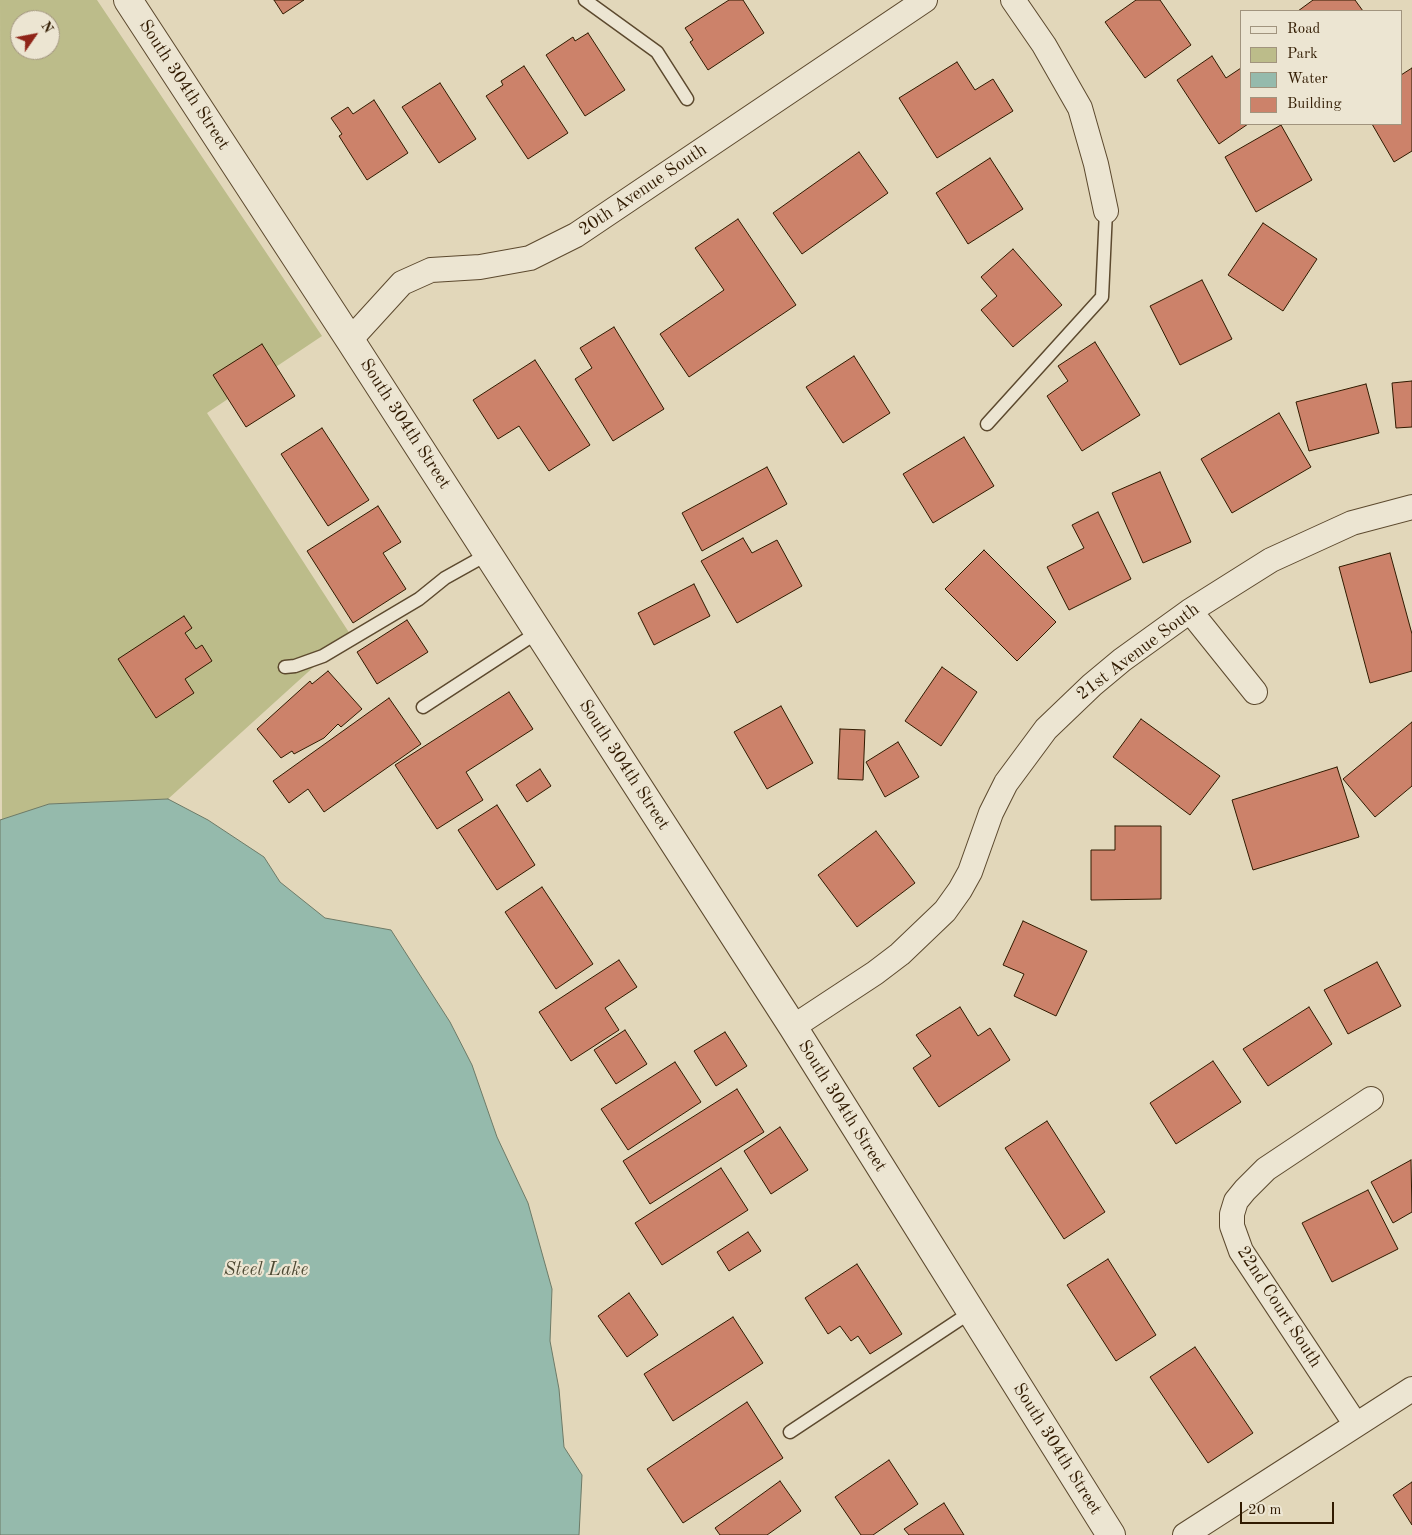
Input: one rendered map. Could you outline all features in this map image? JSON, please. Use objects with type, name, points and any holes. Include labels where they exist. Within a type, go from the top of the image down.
[{"type":"street","name":"South 304th Street","points":[[128,0],[350,340],[793,1027],[1111,1535]]},
{"type":"street","name":"20th Avenue South","points":[[350,340],[402,283],[431,270],[480,267],[530,258],[576,235],[925,0]]},
{"type":"street","points":[[1013,0],[1044,45],[1080,108],[1096,164],[1106,212]]},
{"type":"street","name":"21st Avenue South","points":[[793,1027],[875,973],[900,954],[945,911],[970,872],[991,814],[1006,783],[1046,729],[1092,685],[1122,660],[1190,611],[1251,572],[1294,548],[1352,523],[1412,507]]},
{"type":"street","points":[[1190,611],[1255,692]]},
{"type":"street","name":"22nd Court South","points":[[1356,1425],[1241,1251],[1232,1226],[1232,1214],[1236,1201],[1244,1190],[1266,1169],[1371,1098]]},
{"type":"street","points":[[1185,1535],[1412,1389]]},
{"type":"lane","points":[[585,0],[657,52],[687,99]]},
{"type":"lane","points":[[987,424],[1102,297],[1106,212]]},
{"type":"lane","points":[[285,667],[295,666],[323,656],[419,599],[445,578],[488,554]]},
{"type":"lane","points":[[423,708],[538,632]]},
{"type":"lane","points":[[790,1432],[971,1312]]},
{"type":"green space","points":[[0,0],[97,0],[322,336],[207,413],[350,634],[168,799],[49,804],[2,820]]},
{"type":"water","name":"Steel Lake","points":[[168,799],[208,820],[264,857],[280,882],[325,918],[391,930],[450,1022],[472,1065],[497,1137],[528,1203],[552,1289],[550,1341],[559,1389],[564,1447],[582,1475],[579,1535],[0,1535],[0,820],[49,804]]},
{"type":"building","points":[[274,0],[304,0],[283,14]]},
{"type":"building","points":[[729,0],[743,0],[764,33],[708,70],[690,42],[693,40],[685,28]]},
{"type":"building","points":[[1136,0],[1160,0],[1191,45],[1145,78],[1105,22]]},
{"type":"building","points":[[1313,0],[1355,0],[1362,10],[1299,10]]},
{"type":"building","points":[[588,33],[625,90],[585,116],[546,55],[573,37],[575,41]]},
{"type":"building","points":[[1212,56],[1226,78],[1240,69],[1240,125],[1247,125],[1219,144],[1177,80]]},
{"type":"building","points":[[957,62],[975,90],[993,79],[1013,111],[937,158],[899,98]]},
{"type":"building","points":[[524,66],[568,133],[528,159],[486,96],[503,85],[501,81]]},
{"type":"building","points":[[1412,68],[1412,151],[1394,162],[1373,125],[1402,125],[1402,74]]},
{"type":"building","points":[[440,83],[476,139],[439,163],[402,107]]},
{"type":"building","points":[[374,100],[408,153],[367,180],[339,136],[342,134],[331,118],[348,107],[353,114]]},
{"type":"building","points":[[1281,125],[1312,180],[1256,212],[1225,157]]},
{"type":"building","points":[[859,152],[888,193],[802,254],[773,213]]},
{"type":"building","points":[[990,158],[1023,209],[968,244],[936,193]]},
{"type":"building","points":[[738,219],[796,305],[689,377],[660,334],[724,290],[695,248]]},
{"type":"building","points":[[1263,223],[1317,259],[1283,311],[1228,275]]},
{"type":"building","points":[[1013,249],[1062,305],[1013,347],[981,310],[997,296],[981,277]]},
{"type":"building","points":[[1202,280],[1232,339],[1180,365],[1150,306]]},
{"type":"building","points":[[614,327],[664,409],[613,441],[575,379],[592,368],[580,348]]},
{"type":"building","points":[[1095,342],[1140,415],[1082,451],[1047,396],[1068,381],[1058,366]]},
{"type":"building","points":[[262,344],[295,396],[246,427],[213,375]]},
{"type":"building","points":[[854,356],[890,413],[843,443],[806,387]]},
{"type":"building","points":[[535,360],[590,445],[549,471],[519,426],[498,439],[473,400]]},
{"type":"building","points":[[1412,381],[1412,427],[1396,428],[1392,383]]},
{"type":"building","points":[[1366,384],[1379,433],[1309,451],[1296,402]]},
{"type":"building","points":[[1279,413],[1311,467],[1232,513],[1201,459]]},
{"type":"building","points":[[322,428],[369,500],[328,526],[281,454]]},
{"type":"building","points":[[964,437],[994,486],[933,523],[903,474]]},
{"type":"building","points":[[767,467],[787,504],[702,551],[682,513]]},
{"type":"building","points":[[1160,472],[1191,542],[1143,563],[1112,493]]},
{"type":"building","points":[[378,506],[401,542],[383,553],[406,589],[353,623],[307,551]]},
{"type":"building","points":[[1098,512],[1131,579],[1069,610],[1047,567],[1084,548],[1072,525]]},
{"type":"building","points":[[743,538],[752,553],[777,540],[802,586],[737,623],[701,561]]},
{"type":"building","points":[[984,550],[1056,622],[1017,661],[945,589]]},
{"type":"building","points":[[1390,553],[1412,634],[1412,671],[1370,683],[1339,567]]},
{"type":"building","points":[[694,584],[710,616],[654,645],[638,613]]},
{"type":"building","points":[[184,616],[192,628],[185,633],[196,649],[202,645],[212,661],[185,679],[194,693],[156,718],[118,659]]},
{"type":"building","points":[[407,620],[428,652],[377,684],[357,652]]},
{"type":"building","points":[[942,667],[977,692],[941,746],[905,721]]},
{"type":"building","points":[[328,671],[362,709],[341,727],[338,724],[324,738],[294,754],[292,751],[281,758],[257,729],[310,681],[312,684]]},
{"type":"building","points":[[509,692],[533,729],[466,772],[483,800],[437,829],[395,765]]},
{"type":"building","points":[[389,698],[421,744],[324,812],[308,789],[289,803],[273,781]]},
{"type":"building","points":[[781,706],[813,763],[767,789],[734,732]]},
{"type":"building","points":[[1141,719],[1220,776],[1190,815],[1113,757]]},
{"type":"building","points":[[1412,722],[1412,786],[1375,817],[1343,779]]},
{"type":"building","points":[[840,729],[865,730],[863,780],[838,779]]},
{"type":"building","points":[[898,742],[919,777],[885,797],[866,762]]},
{"type":"building","points":[[1337,767],[1359,837],[1253,870],[1232,800]]},
{"type":"building","points":[[540,769],[551,786],[527,802],[516,785]]},
{"type":"building","points":[[497,805],[535,865],[497,890],[458,830]]},
{"type":"building","points":[[1115,826],[1161,826],[1161,899],[1091,900],[1091,850],[1115,850]]},
{"type":"building","points":[[876,831],[915,883],[857,927],[818,875]]},
{"type":"building","points":[[542,887],[593,964],[556,989],[505,912]]},
{"type":"building","points":[[1023,921],[1087,951],[1056,1016],[1014,996],[1024,974],[1003,965]]},
{"type":"building","points":[[619,960],[637,987],[605,1008],[619,1030],[571,1061],[539,1012]]},
{"type":"building","points":[[1377,962],[1401,1006],[1348,1034],[1324,990]]},
{"type":"building","points":[[960,1007],[978,1036],[990,1028],[1010,1060],[939,1107],[913,1068],[931,1056],[916,1035]]},
{"type":"building","points":[[1309,1007],[1332,1044],[1268,1086],[1243,1049]]},
{"type":"building","points":[[625,1030],[647,1064],[616,1084],[594,1050]]},
{"type":"building","points":[[725,1032],[747,1066],[716,1086],[694,1051]]},
{"type":"building","points":[[1213,1061],[1241,1102],[1176,1144],[1150,1103]]},
{"type":"building","points":[[675,1062],[701,1102],[628,1150],[601,1109]]},
{"type":"building","points":[[737,1089],[764,1132],[650,1204],[623,1161]]},
{"type":"building","points":[[1047,1121],[1105,1212],[1064,1239],[1005,1148]]},
{"type":"building","points":[[780,1127],[808,1170],[771,1194],[744,1151]]},
{"type":"building","points":[[1411,1160],[1412,1212],[1393,1223],[1371,1182]]},
{"type":"building","points":[[721,1168],[748,1210],[662,1265],[635,1223]]},
{"type":"building","points":[[1368,1190],[1398,1249],[1332,1282],[1302,1223]]},
{"type":"building","points":[[748,1232],[761,1251],[729,1271],[717,1252]]},
{"type":"building","points":[[1108,1259],[1156,1335],[1116,1361],[1067,1285]]},
{"type":"building","points":[[857,1264],[902,1334],[870,1354],[858,1336],[851,1341],[840,1326],[828,1334],[805,1298]]},
{"type":"building","points":[[629,1293],[658,1335],[627,1357],[598,1316]]},
{"type":"building","points":[[733,1317],[763,1363],[673,1421],[644,1374]]},
{"type":"building","points":[[1195,1347],[1253,1433],[1208,1463],[1150,1377]]},
{"type":"building","points":[[747,1402],[783,1458],[683,1523],[647,1469]]},
{"type":"building","points":[[889,1460],[918,1504],[873,1535],[861,1535],[835,1497]]},
{"type":"building","points":[[780,1481],[801,1511],[767,1535],[720,1535],[715,1528]]},
{"type":"building","points":[[1412,1482],[1412,1525],[1393,1495]]},
{"type":"building","points":[[944,1503],[964,1535],[909,1535],[904,1529]]}]
